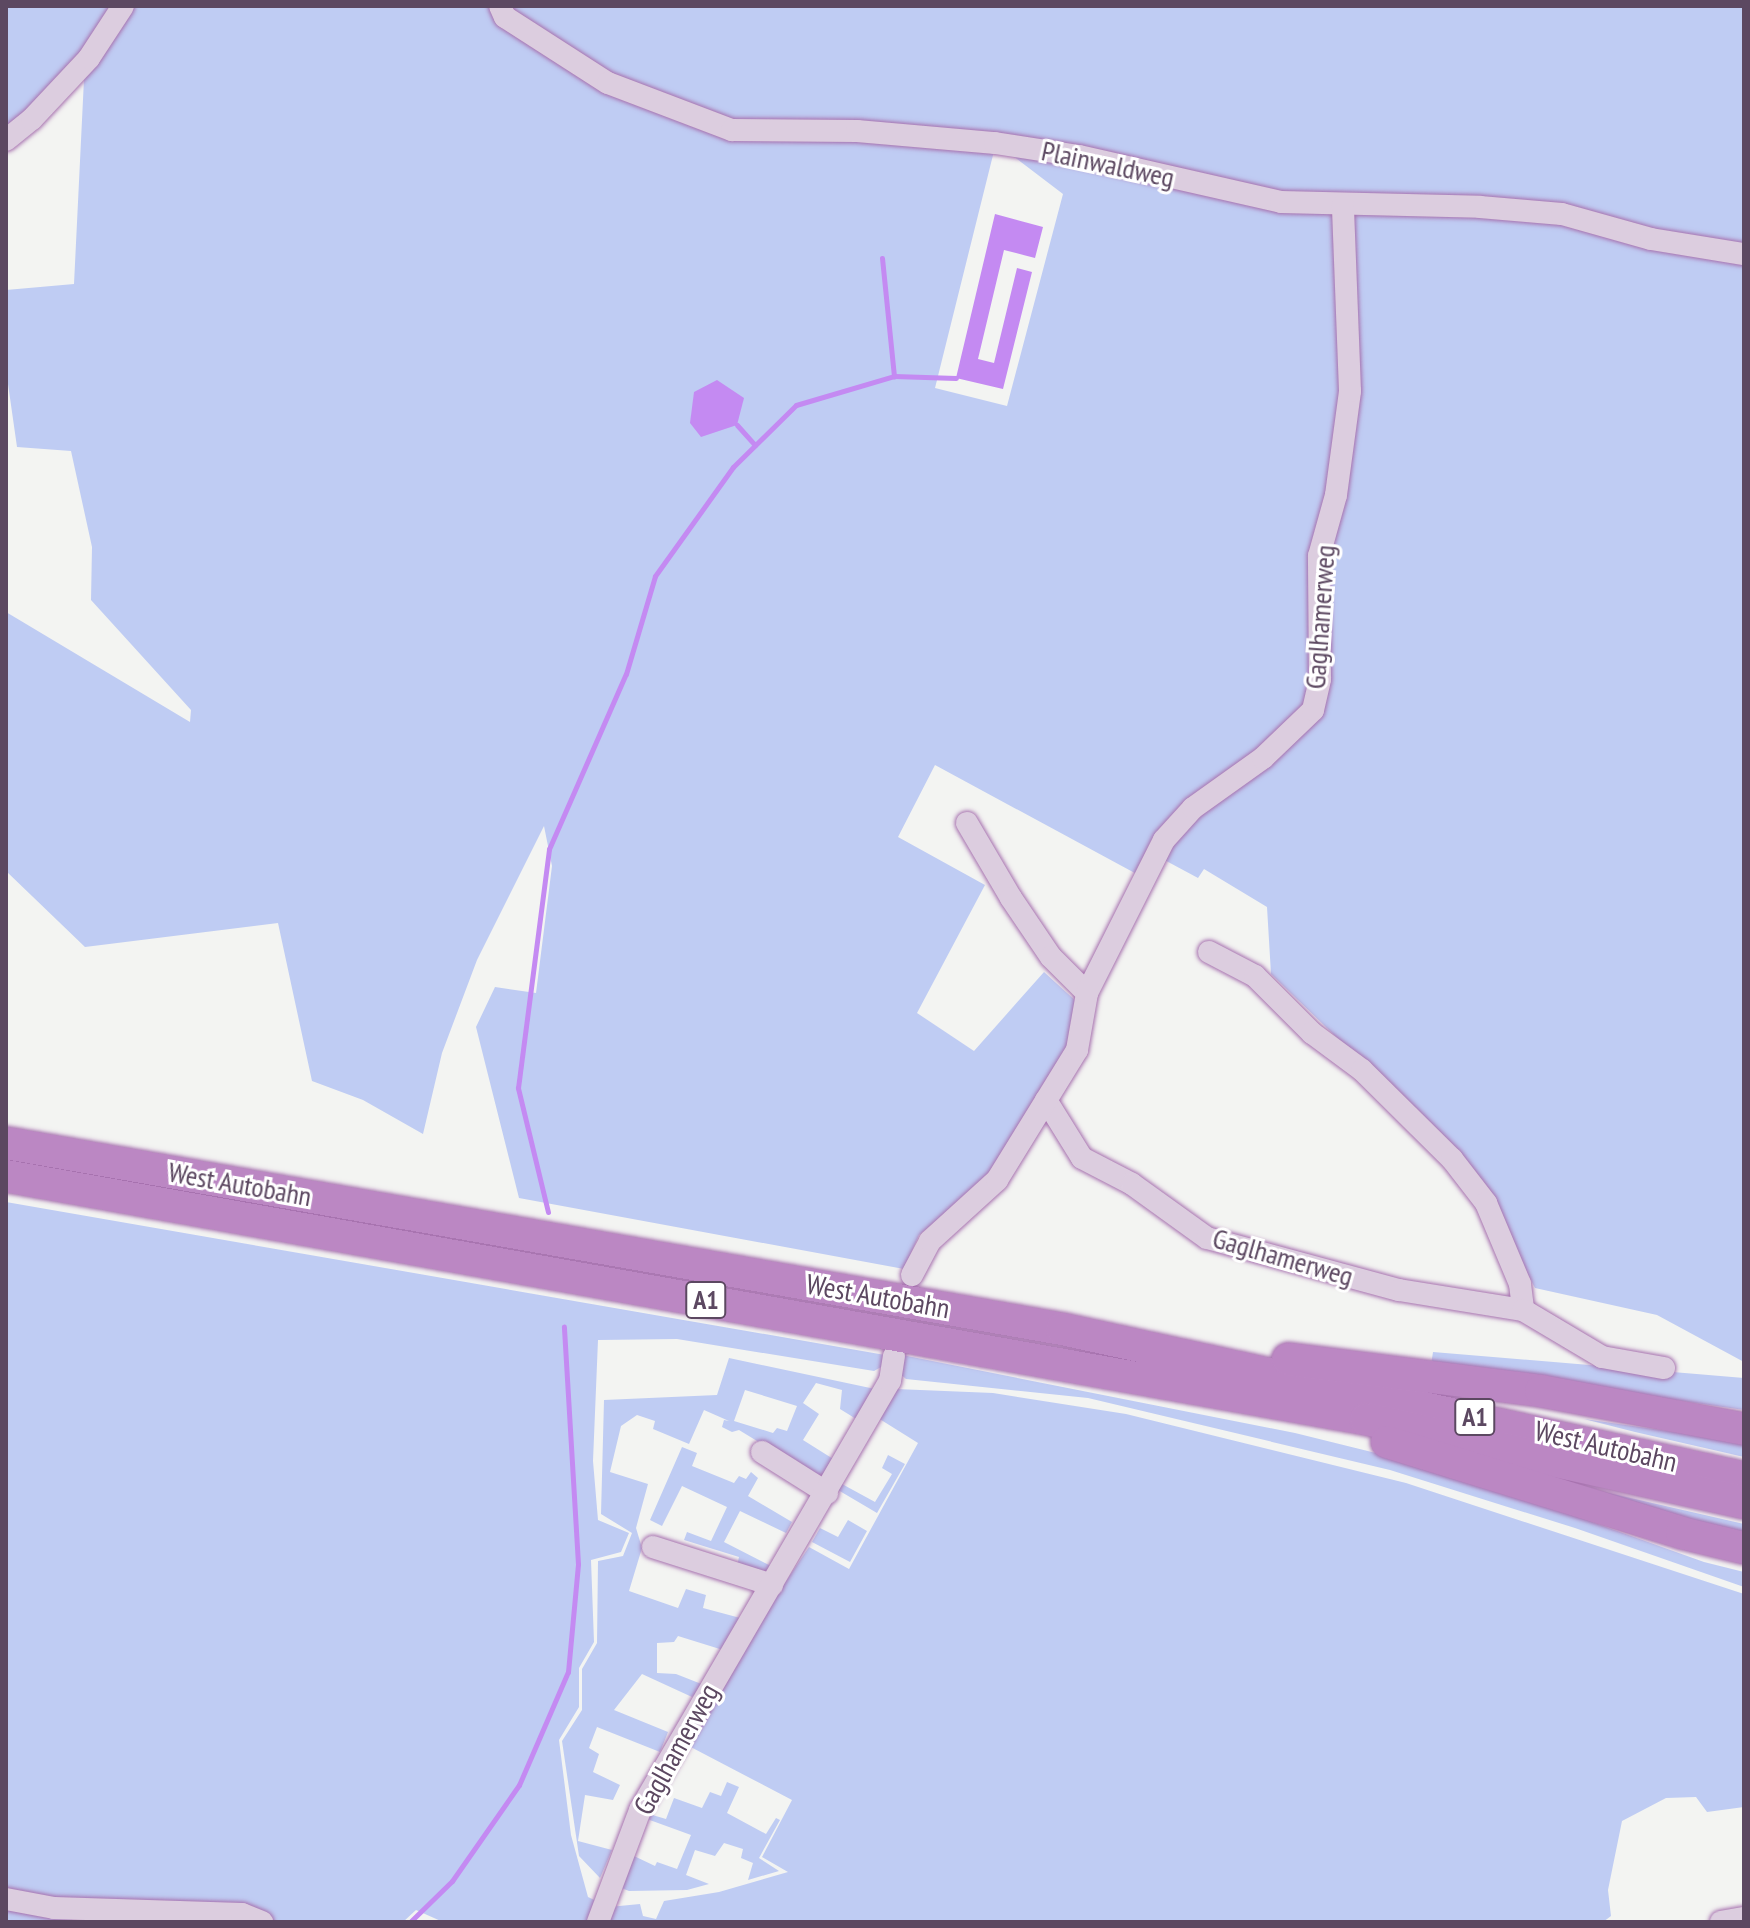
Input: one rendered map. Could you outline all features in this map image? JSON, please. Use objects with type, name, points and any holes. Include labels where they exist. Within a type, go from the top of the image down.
[{"type":"highway","name":"West Autobahn","points":[[6,1143],[1016,1321],[1205,1358],[1744,1478]]},
{"type":"highway","name":"West Autobahn","points":[[6,1176],[1030,1357],[1448,1435],[1744,1503]]},
{"type":"highway","points":[[1205,1358],[1291,1359],[1500,1385],[1627,1405],[1744,1429]]},
{"type":"highway","points":[[1298,1409],[1366,1437],[1682,1533],[1744,1548]]},
{"type":"street","points":[[6,140],[32,119],[89,58],[123,6]]},
{"type":"street","name":"Plainwaldweg","points":[[500,6],[505,17],[608,83],[732,130],[857,131],[995,143],[1079,156],[1281,202],[1480,207],[1562,214],[1651,239],[1744,254]]},
{"type":"street","name":"Gaglhamerweg","points":[[912,1275],[930,1241],[997,1180],[1077,1050],[1087,993],[1164,840],[1193,808],[1263,758],[1313,710],[1320,679],[1317,613],[1319,556],[1336,495],[1350,391],[1343,205]]},
{"type":"street","points":[[967,823],[1011,898],[1051,957],[1087,993]]},
{"type":"street","points":[[1209,952],[1255,976],[1312,1033],[1362,1070],[1452,1159],[1486,1203],[1520,1284],[1523,1310]]},
{"type":"street","name":"Gaglhamerweg","points":[[1046,1100],[1082,1158],[1132,1184],[1207,1238],[1399,1290],[1523,1310],[1602,1357],[1664,1368]]},
{"type":"street","name":"Gaglhamerweg","points":[[598,1922],[640,1810],[890,1381],[894,1356]]},
{"type":"street","points":[[762,1452],[827,1493]]},
{"type":"street","points":[[653,1547],[772,1585]]},
{"type":"street","points":[[6,1899],[54,1908],[242,1914],[262,1922]]},
{"type":"street","points":[[1721,1922],[1744,1918]]},
{"type":"shaded area","points":[[6,6],[1744,6],[1744,1362],[1657,1315],[1535,1288],[1473,1169],[1271,974],[1267,907],[1204,869],[1198,878],[1157,856],[1144,878],[935,765],[898,837],[985,885],[917,1013],[974,1051],[1044,972],[1078,1003],[1070,1047],[1014,1139],[978,1187],[919,1235],[904,1269],[519,1198],[476,1027],[495,987],[536,993],[552,866],[544,826],[477,960],[442,1053],[423,1134],[363,1100],[312,1081],[278,923],[85,947],[6,871],[6,612],[190,722],[191,710],[91,600],[92,547],[71,451],[17,447],[6,370],[6,290],[74,284],[84,79],[29,108],[6,129]],"holes":[[[996,143],[1063,194],[1007,406],[935,388]]]},
{"type":"shaded area","points":[[995,214],[1043,227],[1035,258],[1004,250],[978,359],[994,363],[1017,268],[1032,272],[1003,389],[956,378]]},
{"type":"shaded area","points":[[717,380],[744,398],[737,425],[701,437],[690,423],[694,392]]},
{"type":"shaded area","points":[[6,1202],[885,1355],[883,1366],[874,1371],[677,1339],[598,1340],[593,1461],[598,1520],[629,1533],[621,1552],[591,1560],[594,1642],[579,1668],[579,1707],[559,1740],[571,1835],[588,1897],[609,1907],[640,1904],[643,1916],[656,1919],[664,1901],[719,1892],[788,1872],[762,1857],[792,1800],[685,1744],[728,1667],[809,1547],[849,1569],[918,1443],[878,1418],[896,1389],[993,1393],[1126,1414],[1406,1483],[1744,1594],[1744,1807],[1707,1812],[1696,1797],[1666,1798],[1622,1821],[1608,1890],[1611,1916],[1603,1922],[443,1922],[416,1910],[403,1922],[269,1922],[76,1902],[72,1922],[6,1922]]},
{"type":"shaded area","points":[[1433,1352],[1744,1378],[1744,1410],[1431,1365]]},
{"type":"shaded area","points":[[902,1355],[1295,1433],[1404,1460],[1536,1502],[1704,1562],[1744,1572],[1744,1587],[1575,1528],[1390,1470],[1088,1398],[906,1379],[897,1371]]},
{"type":"shaded area","points":[[729,1358],[875,1389],[861,1422],[840,1409],[842,1390],[816,1383],[803,1403],[819,1414],[803,1440],[838,1462],[824,1482],[739,1430],[732,1432],[722,1427],[724,1420],[729,1421],[704,1410],[689,1444],[653,1429],[655,1421],[637,1415],[621,1426],[610,1472],[648,1484],[636,1528],[642,1548],[629,1591],[678,1608],[686,1589],[706,1595],[703,1608],[744,1619],[723,1650],[678,1636],[674,1642],[657,1643],[657,1673],[676,1674],[704,1685],[692,1697],[642,1674],[614,1710],[668,1732],[660,1752],[597,1727],[589,1748],[599,1754],[593,1772],[620,1785],[613,1800],[585,1795],[578,1841],[612,1850],[600,1878],[579,1856],[562,1741],[582,1710],[582,1669],[597,1643],[598,1561],[623,1556],[632,1533],[601,1514],[604,1400],[717,1395]],"holes":[[[745,1390],[797,1406],[787,1431],[777,1428],[773,1433],[734,1421]]]},
{"type":"shaded area","points":[[1584,1419],[1744,1442],[1744,1457],[1635,1432]]},
{"type":"shaded area","points":[[682,1447],[697,1453],[692,1466],[734,1483],[739,1476],[746,1479],[751,1472],[758,1478],[748,1496],[792,1522],[786,1533],[740,1511],[724,1542],[773,1567],[770,1576],[737,1566],[739,1557],[684,1540],[687,1532],[711,1541],[727,1507],[682,1486],[662,1526],[650,1520]]},
{"type":"shaded area","points":[[888,1455],[905,1464],[877,1513],[838,1490],[842,1484],[875,1502],[892,1474],[882,1468]]},
{"type":"shaded area","points":[[1543,1478],[1744,1524],[1744,1537]]},
{"type":"shaded area","points":[[848,1520],[867,1531],[850,1562],[812,1542],[820,1528],[838,1537]]},
{"type":"shaded area","points":[[727,1782],[739,1787],[727,1813],[766,1834],[776,1818],[780,1820],[759,1858],[779,1871],[748,1880],[753,1863],[741,1858],[743,1849],[724,1843],[715,1856],[695,1850],[686,1875],[709,1884],[687,1890],[629,1891],[616,1886],[634,1856],[655,1866],[657,1862],[677,1869],[691,1835],[647,1819],[649,1814],[666,1819],[674,1798],[702,1808],[710,1792],[721,1796]]},
{"type":"waterway","points":[[882,258],[894,376]]},
{"type":"waterway","points":[[548,1212],[518,1088],[549,849],[626,674],[655,576],[733,467],[796,405],[894,376],[956,378]]},
{"type":"waterway","points":[[737,425],[755,445]]},
{"type":"waterway","points":[[410,1922],[452,1881],[519,1785],[568,1672],[578,1564],[564,1326]]}]
